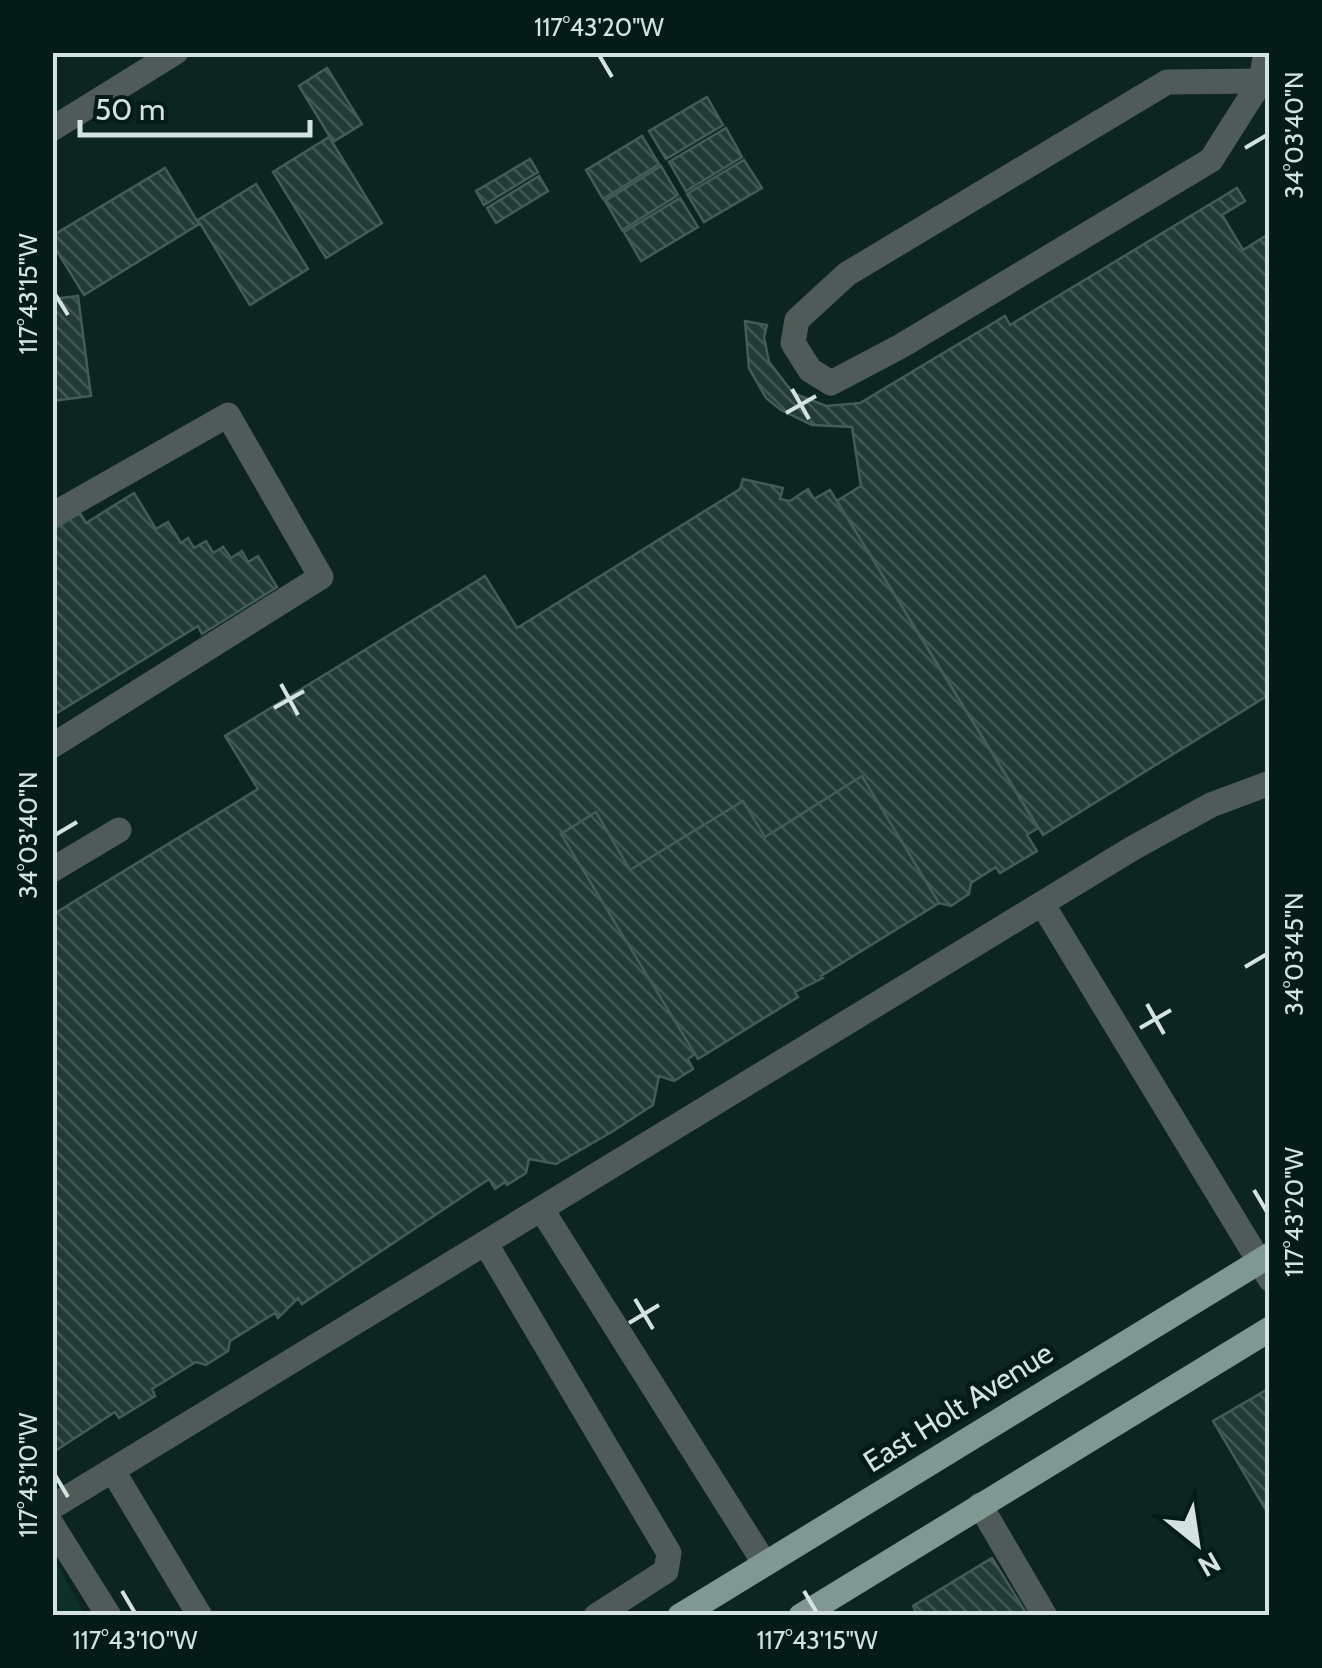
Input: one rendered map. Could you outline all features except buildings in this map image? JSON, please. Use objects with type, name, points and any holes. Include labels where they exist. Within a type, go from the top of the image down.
[{"type":"main road","name":"East Holt Avenue","points":[[680,1616],[1266,1265]]},
{"type":"main road","points":[[801,1616],[1270,1330]]},
{"type":"lane","points":[[52,129],[176,52]]},
{"type":"lane","points":[[1243,52],[1267,86]]},
{"type":"lane","points":[[1266,52],[1267,86],[1211,160],[901,346],[831,382],[810,370],[793,343],[797,320],[847,274],[1168,82],[1267,86]]},
{"type":"lane","points":[[52,515],[228,415],[321,577],[52,746]]},
{"type":"lane","points":[[52,1507],[1133,848],[1212,805],[1270,782]]},
{"type":"lane","points":[[52,870],[119,830]]},
{"type":"lane","points":[[1043,905],[1266,1265]]},
{"type":"lane","points":[[542,1210],[765,1564]]},
{"type":"lane","points":[[486,1244],[669,1553],[666,1572],[596,1616]]},
{"type":"lane","points":[[113,1471],[200,1616]]},
{"type":"lane","points":[[980,1505],[1044,1616]]},
{"type":"lane","points":[[52,1525],[109,1616]]},
{"type":"shaded area","points":[[53,1556],[85,1615],[53,1615]]}]
